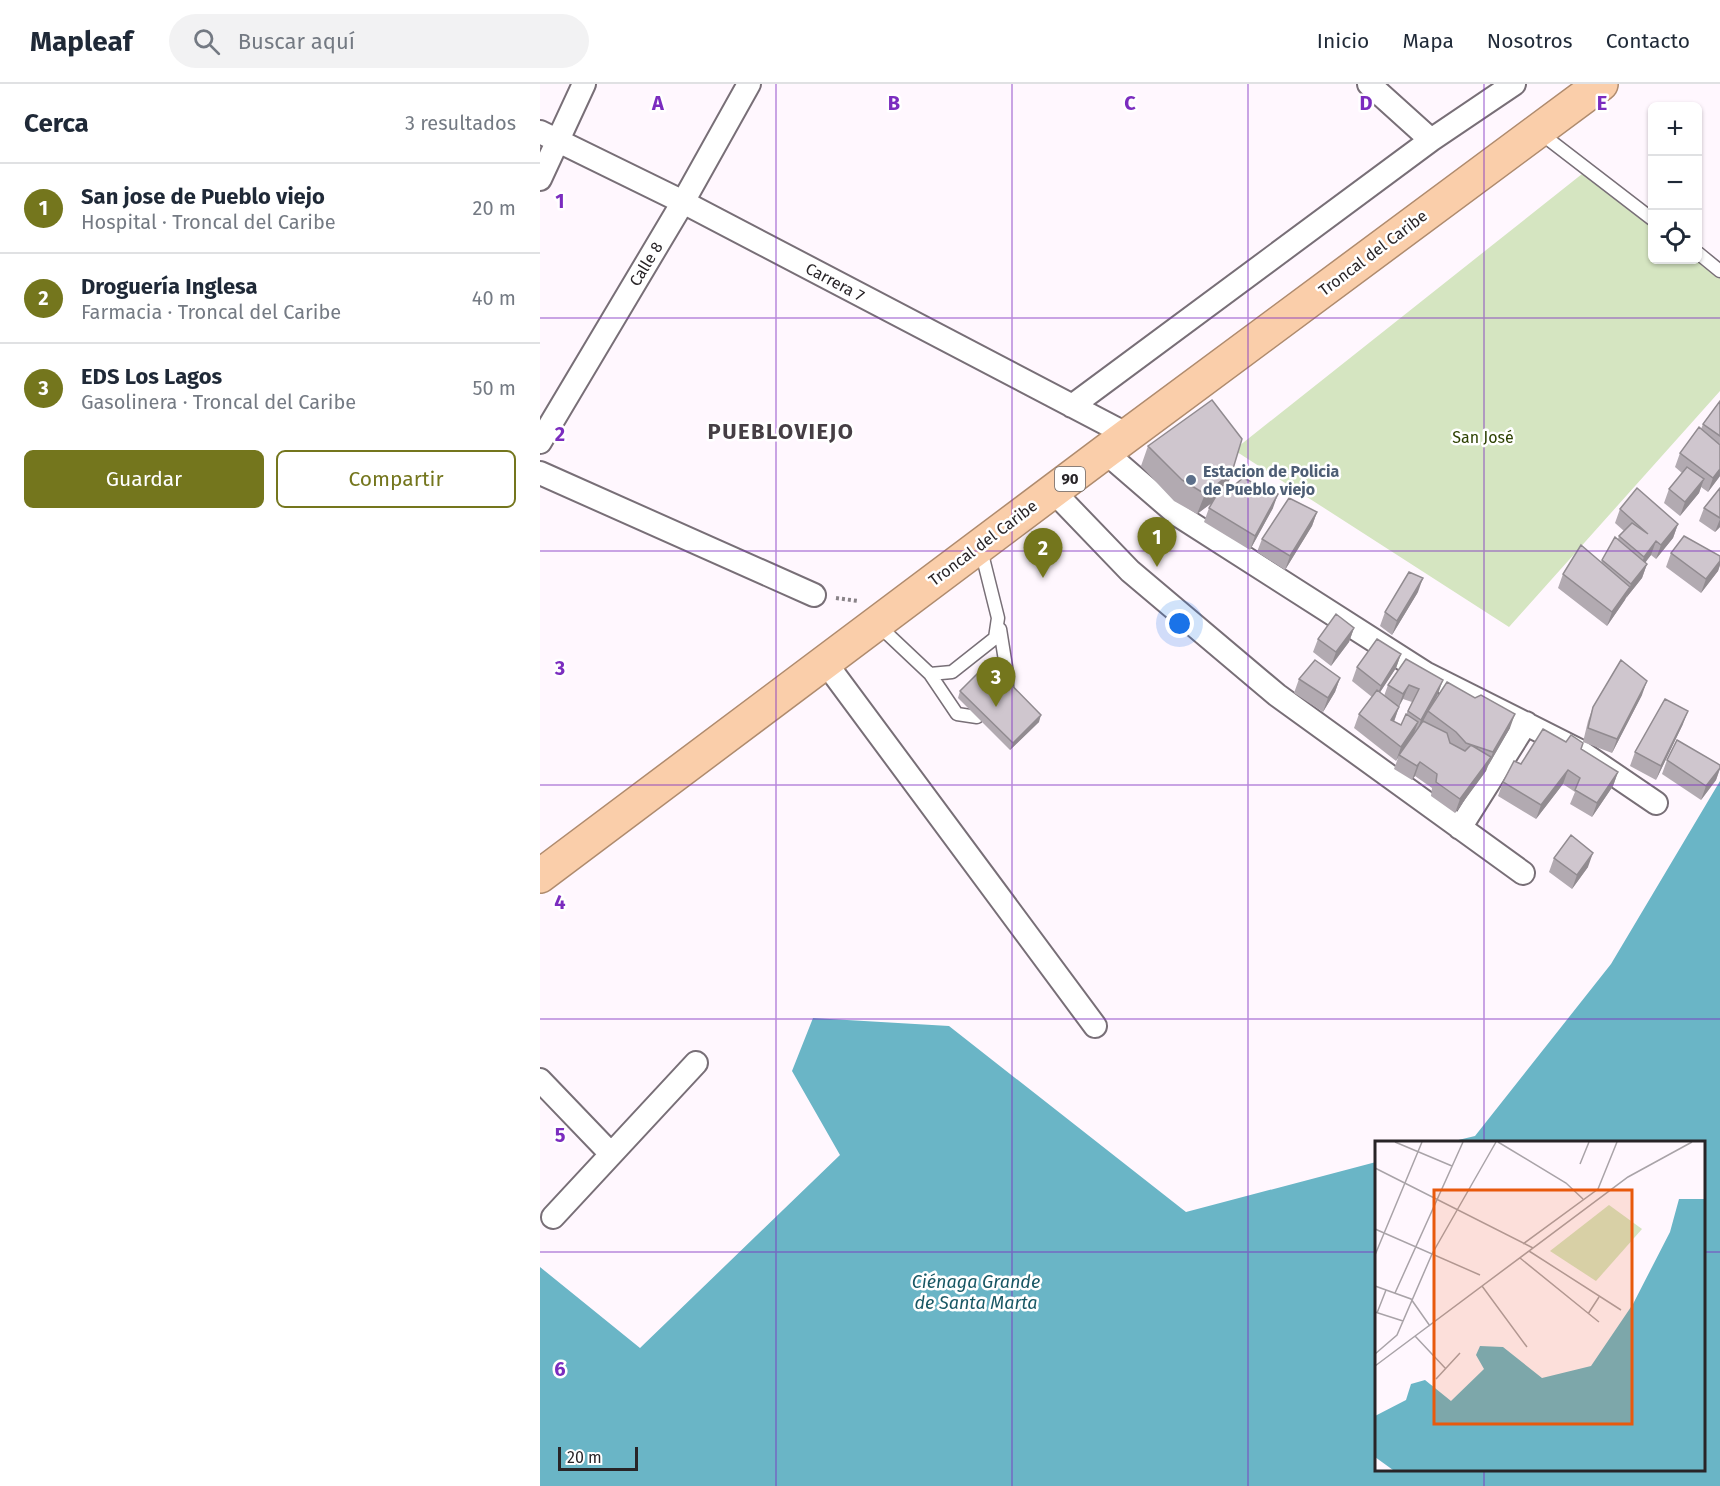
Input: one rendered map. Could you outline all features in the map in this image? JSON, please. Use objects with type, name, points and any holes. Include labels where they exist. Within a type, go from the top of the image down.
[{"type":"highway","name":"Troncal del Caribe","points":[[540,876],[1601,84]]},
{"type":"street","points":[[540,179],[549,137],[584,84]]},
{"type":"street","name":"Calle 8","points":[[540,442],[683,202],[749,84]]},
{"type":"street","points":[[1370,84],[1431,140]]},
{"type":"street","points":[[1072,406],[1431,140],[1514,84]]},
{"type":"street","name":"Carrera 7","points":[[549,137],[683,202],[1072,406],[1117,444],[1178,515],[1425,673],[1578,750],[1656,803]]},
{"type":"street","points":[[540,472],[814,595]]},
{"type":"street","points":[[1053,491],[1130,571],[1277,695],[1523,873]]},
{"type":"street","points":[[825,662],[1095,1026]]},
{"type":"street","points":[[1460,828],[1526,723]]},
{"type":"street","points":[[553,1217],[696,1063]]},
{"type":"street","points":[[540,1080],[611,1154]]},
{"type":"lane","points":[[1538,131],[1648,215]]},
{"type":"lane","points":[[1702,256],[1720,270]]},
{"type":"lane","points":[[980,546],[998,618],[1007,672],[1007,690]]},
{"type":"lane","points":[[930,674],[952,672],[995,638],[998,618]]},
{"type":"lane","points":[[876,623],[930,674],[957,714],[977,717]]},
{"type":"green space","name":"San José","points":[[1582,174],[1648,222],[1648,264],[1702,263],[1720,274],[1720,391],[1509,627],[1234,450]]},
{"type":"water","name":"Ciénaga Grande de Santa Marta","points":[[1720,781],[1720,1486],[540,1486],[540,1267],[640,1348],[840,1155],[792,1071],[813,1018],[949,1026],[1186,1212],[1375,1162],[1375,1471],[1705,1471],[1705,1141],[1454,1141],[1475,1136],[1611,964]]},
{"type":"building","name":"Estacion de Policia de Pueblo viejo","points":[[1212,400],[1242,439],[1232,472],[1205,494],[1182,480],[1148,446]]},
{"type":"building","points":[[1720,401],[1720,436],[1703,424]]},
{"type":"building","points":[[1699,427],[1720,445],[1720,469],[1713,478],[1680,453]]},
{"type":"building","points":[[1687,467],[1704,479],[1685,502],[1669,489]]},
{"type":"building","points":[[1243,478],[1278,494],[1255,536],[1209,508],[1223,484],[1231,488]]},
{"type":"building","points":[[1637,488],[1678,524],[1661,545],[1656,541],[1644,557],[1619,536],[1632,523],[1648,534],[1620,509]]},
{"type":"building","points":[[1720,488],[1720,518],[1704,508]]},
{"type":"building","points":[[1289,498],[1317,512],[1290,556],[1262,539]]},
{"type":"building","points":[[1684,536],[1720,556],[1720,561],[1706,579],[1671,553]]},
{"type":"building","points":[[1615,537],[1647,564],[1631,584],[1602,560]]},
{"type":"building","points":[[1581,545],[1630,587],[1612,612],[1563,574]]},
{"type":"building","points":[[1409,572],[1423,578],[1397,621],[1385,612]]},
{"type":"building","points":[[1336,614],[1354,628],[1336,652],[1318,639]]},
{"type":"building","points":[[1377,639],[1401,654],[1381,686],[1357,667]]},
{"type":"building","points":[[1406,659],[1443,680],[1421,720],[1408,711],[1419,689],[1409,685],[1403,694],[1388,685]]},
{"type":"building","points":[[1315,660],[1340,678],[1328,698],[1299,679]]},
{"type":"building","points":[[1621,660],[1647,681],[1617,739],[1588,728],[1593,707]]},
{"type":"building","points":[[989,662],[1041,715],[1013,743],[960,691]]},
{"type":"building","points":[[1447,682],[1475,698],[1481,695],[1515,714],[1493,752],[1466,743],[1456,732],[1428,711]]},
{"type":"building","points":[[1377,690],[1399,707],[1391,720],[1401,725],[1406,714],[1418,722],[1401,747],[1359,714]]},
{"type":"building","points":[[1665,699],[1688,711],[1661,766],[1635,752]]},
{"type":"building","points":[[1423,721],[1447,733],[1450,743],[1465,751],[1471,745],[1491,757],[1460,799],[1436,782],[1437,774],[1420,762],[1417,766],[1399,755]]},
{"type":"building","points":[[1543,729],[1566,742],[1571,735],[1583,743],[1581,749],[1618,772],[1597,803],[1575,790],[1580,778],[1568,770],[1541,805],[1503,782],[1514,761],[1521,764]]},
{"type":"building","points":[[1677,740],[1720,765],[1706,786],[1667,760]]},
{"type":"building","points":[[1571,835],[1593,853],[1577,875],[1554,858]]},
{"type":"place","name":"Estacion de Policia de Pueblo viejo","points":[[1191,480]]},
{"type":"place","name":"San jose de Pueblo viejo","points":[[1157,567]]},
{"type":"place","name":"Droguería Inglesa","points":[[1043,578]]},
{"type":"place","name":"EDS Los Lagos","points":[[996,707]]},
{"type":"district","name":"PUEBLOVIEJO","points":[[781,431]]}]
